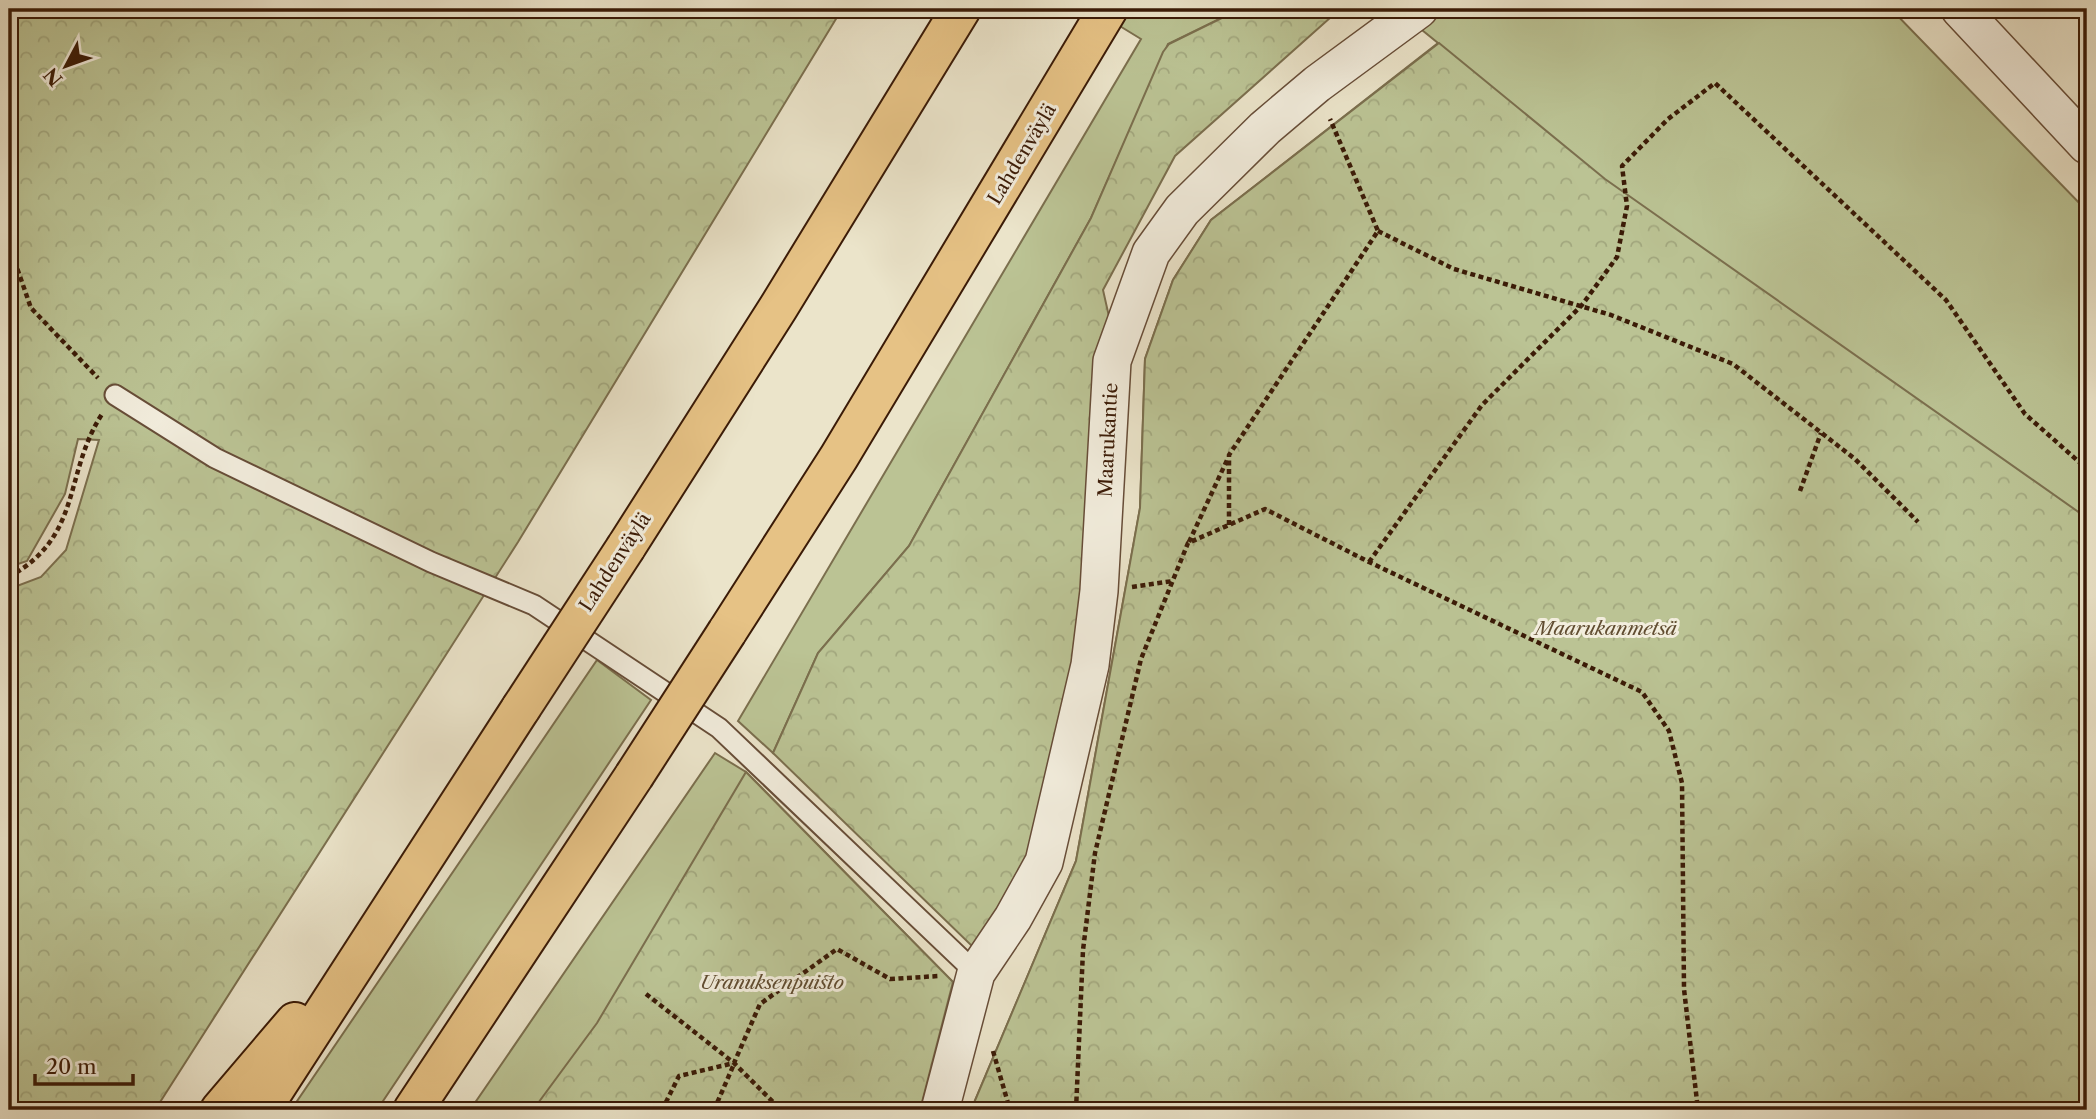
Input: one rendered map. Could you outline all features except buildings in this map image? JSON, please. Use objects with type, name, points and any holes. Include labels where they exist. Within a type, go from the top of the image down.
[{"type":"highway","name":"Lahdenväylä","points":[[261,1110],[397,904],[778,308],[961,9]]},
{"type":"highway","name":"Lahdenväylä","points":[[413,1110],[635,776],[839,457],[1108,9]]},
{"type":"highway","points":[[219,1110],[397,904]]},
{"type":"street","name":"Maarukantie","points":[[940,1110],[976,973],[1013,919],[1044,862],[1090,665],[1100,591],[1112,360],[1151,253],[1182,210],[1265,128],[1317,84],[1419,9]]},
{"type":"street","points":[[1960,9],[2087,145]]},
{"type":"lane","points":[[115,395],[215,458],[431,562],[534,605],[719,729],[976,973]]},
{"type":"path","points":[[1369,562],[1482,405],[1581,305],[1617,257],[1627,206],[1622,166],[1668,118],[1715,83],[1946,300],[2025,414],[2087,469]]},
{"type":"path","points":[[1317,84],[1378,231],[1454,269],[1581,305],[1733,364],[1855,459],[1918,522]]},
{"type":"path","points":[[1076,1110],[1083,950],[1095,853],[1141,659],[1188,542],[1229,455],[1378,231]]},
{"type":"path","points":[[9,245],[30,308],[115,395],[87,437],[65,519],[33,564],[9,577]]},
{"type":"path","points":[[1800,491],[1821,433]]},
{"type":"path","points":[[1228,525],[1229,455]]},
{"type":"path","points":[[1188,542],[1265,509],[1369,562],[1642,692],[1669,731],[1682,783],[1684,989],[1698,1110]]},
{"type":"path","points":[[714,1110],[760,1004],[837,949],[890,979],[976,973]]},
{"type":"path","points":[[646,994],[734,1063],[781,1110]]},
{"type":"path","points":[[662,1110],[679,1076],[734,1063]]},
{"type":"green space","points":[[9,9],[842,9],[518,542],[155,1110],[9,1110],[9,589],[41,577],[66,550],[99,440],[78,439],[65,494],[27,561],[9,567]]},
{"type":"green space","points":[[1092,9],[1240,9],[1168,44],[1091,218],[909,546],[818,653],[773,753],[738,721],[1141,39]]},
{"type":"green space","points":[[1240,9],[1340,9],[1175,156],[1103,290],[1110,321],[1077,664],[1030,862],[973,947],[773,753],[818,653],[909,546],[1091,218],[1163,52],[1169,44]]},
{"type":"green space","name":"Maarukanmetsä","points":[[1396,9],[1891,9],[2087,211],[2087,1110],[971,1110],[1076,861],[1140,508],[1145,359],[1173,280],[1211,220],[1438,43]]},
{"type":"green space","name":"Maarukanmetsä","points":[[1439,43],[1605,179],[2087,518],[2085,1110],[971,1110],[1076,861],[1140,508],[1145,359],[1173,280],[1211,220]]},
{"type":"green space","points":[[597,660],[651,700],[377,1110],[291,1110]]},
{"type":"green space","name":"Uranuksenpuisto","points":[[715,753],[746,772],[953,982],[920,1110],[470,1110]]},
{"type":"green space","name":"Uranuksenpuisto","points":[[746,772],[953,982],[920,1110],[533,1110],[597,1023]]}]
